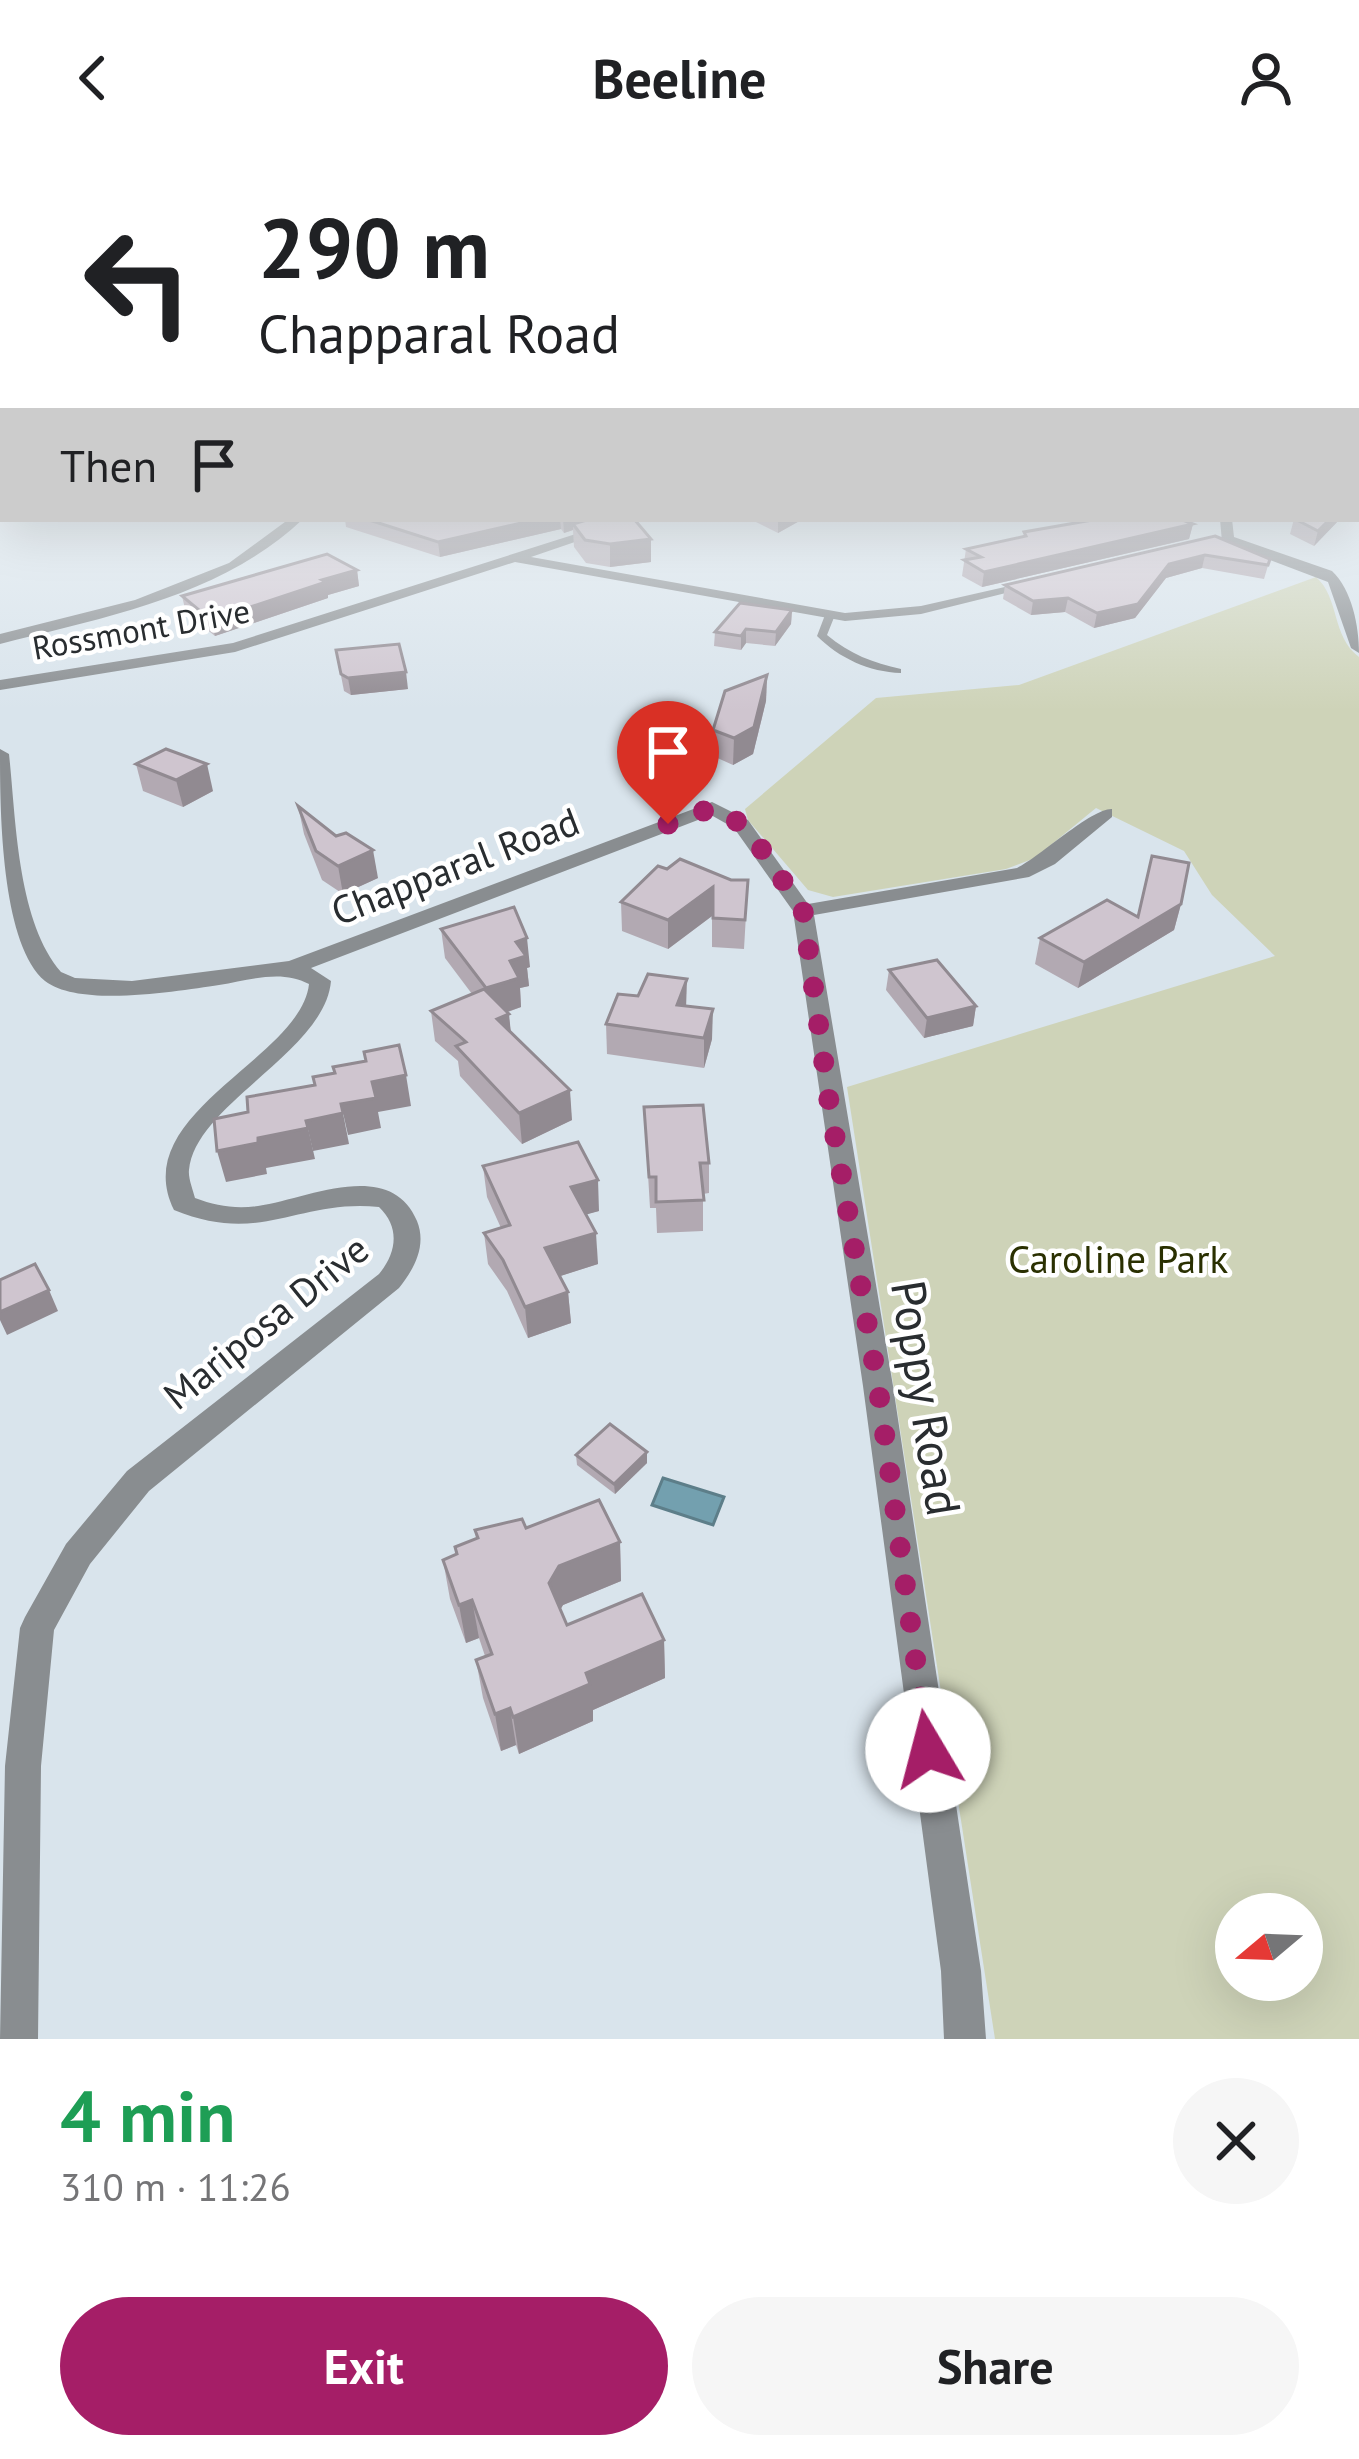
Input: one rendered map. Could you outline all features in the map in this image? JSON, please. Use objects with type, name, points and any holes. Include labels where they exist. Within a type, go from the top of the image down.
[{"type":"street","points":[[0,639],[140,603],[233,566],[274,536]]},
{"type":"street","name":"Rossmont Drive","points":[[0,685],[235,647],[581,536]]},
{"type":"street","points":[[1204,544],[1227,539],[1316,568],[1334,580],[1359,648]]},
{"type":"street","points":[[514,557],[830,615],[921,610],[1042,583]]},
{"type":"street","points":[[0,754],[7,883],[36,959],[56,980],[89,988],[136,986],[293,967]]},
{"type":"street","name":"Poppy Road","points":[[712,808],[741,824],[803,910],[962,1971],[965,2039]]},
{"type":"street","name":"Chapparal Road","points":[[293,967],[712,808]]},
{"type":"street","points":[[803,910],[1022,873],[1048,860],[1105,813]]},
{"type":"street","name":"Mariposa Drive","points":[[17,2039],[11,1833],[37,1628],[78,1553],[138,1480],[389,1281],[407,1259],[407,1229],[386,1198],[352,1194],[257,1218],[226,1219],[201,1213],[183,1203],[176,1192],[174,1170],[195,1129],[320,1006],[323,982],[293,967]]},
{"type":"lane","points":[[830,615],[822,636],[837,651],[872,667],[897,671]]},
{"type":"green space","name":"Caroline Park","points":[[1316,577],[1329,595],[1344,639],[1359,657],[1359,2039],[995,2039],[847,1087],[1275,956],[1212,895],[1184,851],[1096,808],[1035,858],[1006,869],[833,897],[808,890],[748,820],[745,809],[876,698],[1019,685]]},
{"type":"water","points":[[663,1478],[724,1497],[713,1525],[652,1505]]},
{"type":"building","points":[[419,536],[465,536],[438,542]]},
{"type":"building","points":[[582,536],[651,539],[610,544]]},
{"type":"building","points":[[1026,536],[1141,536],[984,572],[964,560],[981,557],[966,549]]},
{"type":"building","points":[[1215,536],[1270,559],[1268,565],[1205,555],[1169,564],[1138,604],[1097,613],[1068,598],[1033,601],[1005,585]]},
{"type":"building","points":[[327,554],[357,570],[211,620],[182,596]]},
{"type":"building","points":[[740,603],[792,610],[776,632],[746,629],[741,636],[715,632]]},
{"type":"building","points":[[399,644],[406,672],[348,678],[341,674],[336,650]]},
{"type":"building","points":[[767,675],[754,727],[734,738],[713,730],[725,691]]},
{"type":"building","points":[[166,749],[207,764],[176,780],[136,764]]},
{"type":"building","points":[[298,806],[336,836],[346,833],[373,850],[338,866],[316,851]]},
{"type":"building","points":[[1152,856],[1189,863],[1181,904],[1084,962],[1040,938],[1107,900],[1138,917]]},
{"type":"building","points":[[680,859],[731,880],[748,880],[745,920],[713,918],[713,887],[668,920],[621,902],[658,866],[667,869]]},
{"type":"building","points":[[514,907],[527,938],[516,942],[526,956],[510,961],[519,978],[486,988],[441,929]]},
{"type":"building","points":[[937,960],[976,1006],[927,1018],[889,970]]},
{"type":"building","points":[[648,974],[687,979],[677,1005],[713,1009],[704,1038],[606,1024],[618,994],[638,996]]},
{"type":"building","points":[[484,989],[509,1014],[497,1019],[570,1090],[519,1113],[456,1046],[466,1042],[431,1011]]},
{"type":"building","points":[[399,1045],[406,1075],[372,1082],[376,1098],[341,1104],[343,1113],[306,1121],[308,1128],[217,1151],[214,1119],[248,1112],[247,1097],[315,1085],[313,1077],[335,1073],[333,1067],[366,1061],[364,1052]]},
{"type":"building","points":[[703,1105],[709,1163],[700,1163],[704,1200],[656,1202],[656,1177],[649,1177],[644,1107]]},
{"type":"building","points":[[578,1142],[598,1180],[571,1187],[596,1233],[545,1248],[568,1292],[525,1307],[484,1233],[510,1225],[483,1166]]},
{"type":"building","points":[[35,1264],[49,1290],[0,1312],[0,1280]]},
{"type":"building","points":[[610,1424],[647,1452],[614,1484],[576,1455]]},
{"type":"building","points":[[599,1500],[620,1542],[559,1566],[549,1583],[567,1625],[642,1594],[664,1640],[586,1673],[590,1684],[513,1717],[510,1708],[495,1714],[476,1660],[492,1654],[472,1600],[459,1605],[443,1560],[457,1554],[455,1547],[478,1538],[475,1530],[522,1519],[526,1528]]},
{"type":"route","points":[[668,824],[712,808],[729,813],[760,847],[803,910],[830,1108],[878,1386],[928,1750]]}]
